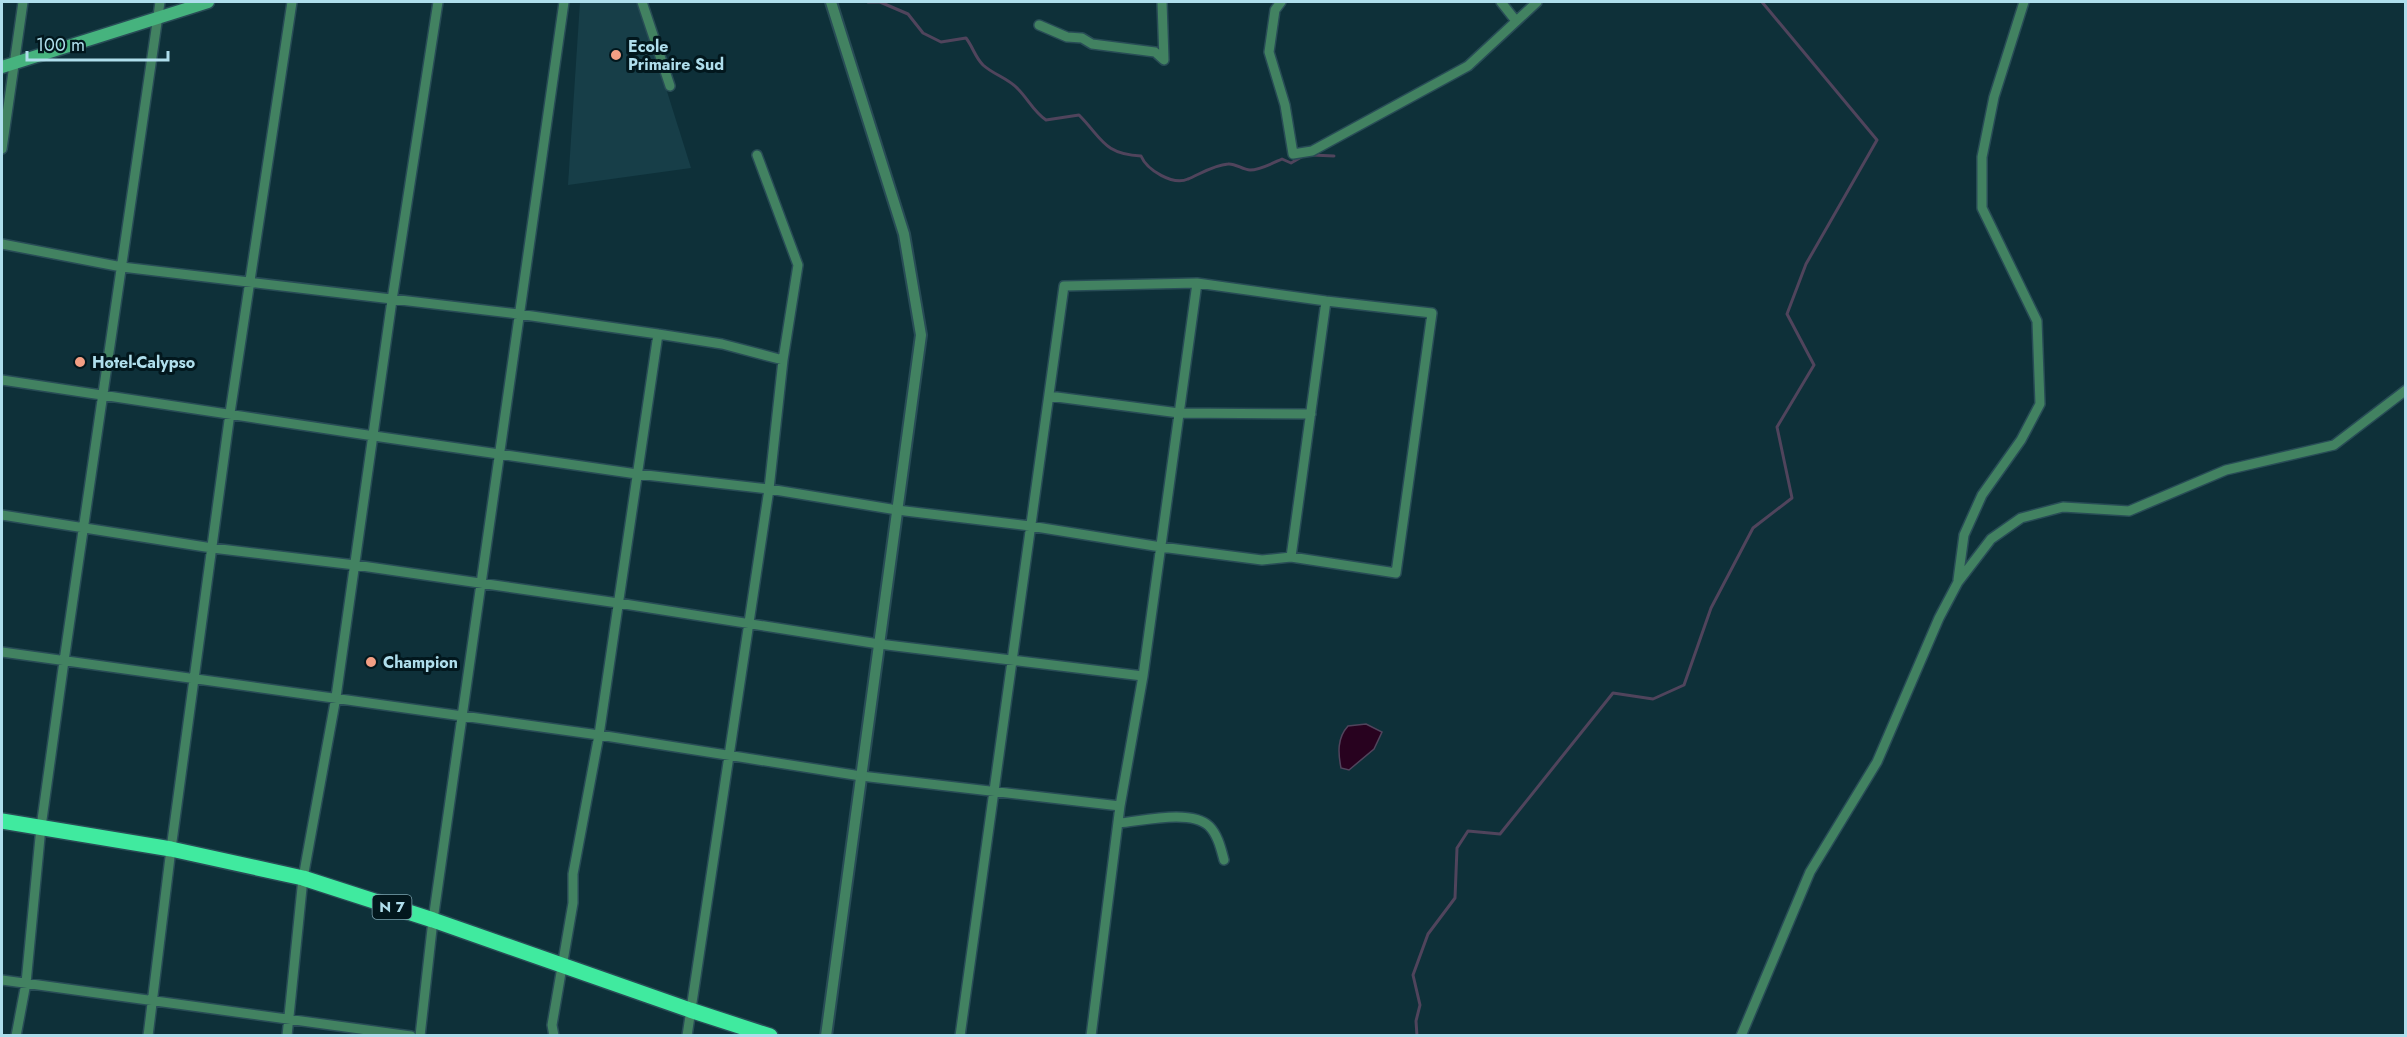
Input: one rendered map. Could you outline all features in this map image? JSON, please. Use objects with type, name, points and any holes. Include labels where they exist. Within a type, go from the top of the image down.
[{"type":"highway","name":"N 7","points":[[2,821],[171,849],[303,879],[433,920],[690,1010],[770,1035]]},
{"type":"main road","points":[[2,67],[208,2]]},
{"type":"street","points":[[2,149],[22,2]]},
{"type":"street","points":[[16,1035],[26,983],[41,827],[64,661],[160,2]]},
{"type":"street","points":[[148,1035],[230,414],[292,2]]},
{"type":"street","points":[[287,1035],[303,879],[336,697],[392,300],[438,2]]},
{"type":"street","points":[[420,1035],[433,920],[464,716],[518,314],[564,2]]},
{"type":"street","points":[[642,2],[670,86]]},
{"type":"street","points":[[826,1035],[921,335],[904,234],[831,2]]},
{"type":"street","points":[[1039,25],[1068,37],[1082,38],[1092,44],[1155,52],[1164,60],[1162,2]]},
{"type":"street","points":[[1281,2],[1275,10],[1269,52],[1285,105],[1293,154],[1312,151],[1468,66],[1537,2]]},
{"type":"street","points":[[1501,2],[1516,21]]},
{"type":"street","points":[[1958,582],[1964,535],[1982,495],[2020,440],[2040,404],[2037,321],[1982,208],[1982,157],[1994,97],[2024,2]]},
{"type":"street","points":[[687,1035],[769,489],[783,360],[798,265],[758,155]]},
{"type":"street","points":[[2,244],[122,267],[518,314],[658,334],[722,344],[783,360]]},
{"type":"street","points":[[2,380],[637,474],[769,489],[897,510],[1030,526],[1161,547],[1262,560],[1291,556],[1396,573],[1432,313],[1197,283],[1064,286],[1030,526],[995,793],[960,1035]]},
{"type":"street","points":[[1091,1035],[1120,806],[1143,676],[1197,283]]},
{"type":"street","points":[[1291,556],[1326,301]]},
{"type":"street","points":[[547,1035],[553,1030],[573,903],[573,874],[599,735],[658,334]]},
{"type":"street","points":[[1741,1035],[1810,872],[1877,762],[1939,618],[1958,582],[1991,539],[2021,518],[2063,507],[2129,511],[2226,470],[2334,445],[2406,390]]},
{"type":"street","points":[[1049,396],[1179,413],[1311,414]]},
{"type":"street","points":[[2,515],[212,548],[356,565],[749,622],[879,644],[1143,676]]},
{"type":"street","points":[[2,652],[194,680],[336,697],[729,754],[861,776],[1120,806]]},
{"type":"street","points":[[1119,823],[1179,816],[1198,820],[1210,827],[1215,834],[1224,860]]},
{"type":"street","points":[[2,980],[411,1035]]},
{"type":"shaded area","name":"Ecole Primaire Sud","points":[[580,2],[639,2],[691,168],[568,185]]},
{"type":"shaded area","points":[[1366,724],[1382,732],[1374,749],[1349,770],[1341,768],[1339,746],[1344,731],[1348,726]]},
{"type":"waterway","points":[[868,2],[880,2],[908,14],[923,33],[941,42],[966,38],[983,65],[1014,85],[1046,120],[1079,115],[1111,148],[1128,155],[1141,156],[1155,171],[1168,178],[1182,181],[1228,164],[1254,170],[1282,159],[1291,163],[1305,155]]},
{"type":"waterway","points":[[1417,1036],[1416,1021],[1420,1005],[1413,975],[1428,934],[1455,898],[1457,848],[1468,831],[1500,834],[1613,693],[1653,699],[1684,685],[1711,608],[1753,528],[1792,498],[1777,427],[1814,365],[1787,314],[1806,264],[1877,140],[1762,2]]},
{"type":"waterway","points":[[1312,155],[1334,156]]},
{"type":"place","name":"Ecole Primaire Sud","points":[[616,55]]},
{"type":"place","name":"Hotel-Calypso","points":[[80,362]]},
{"type":"place","name":"Champion","points":[[371,662]]}]
